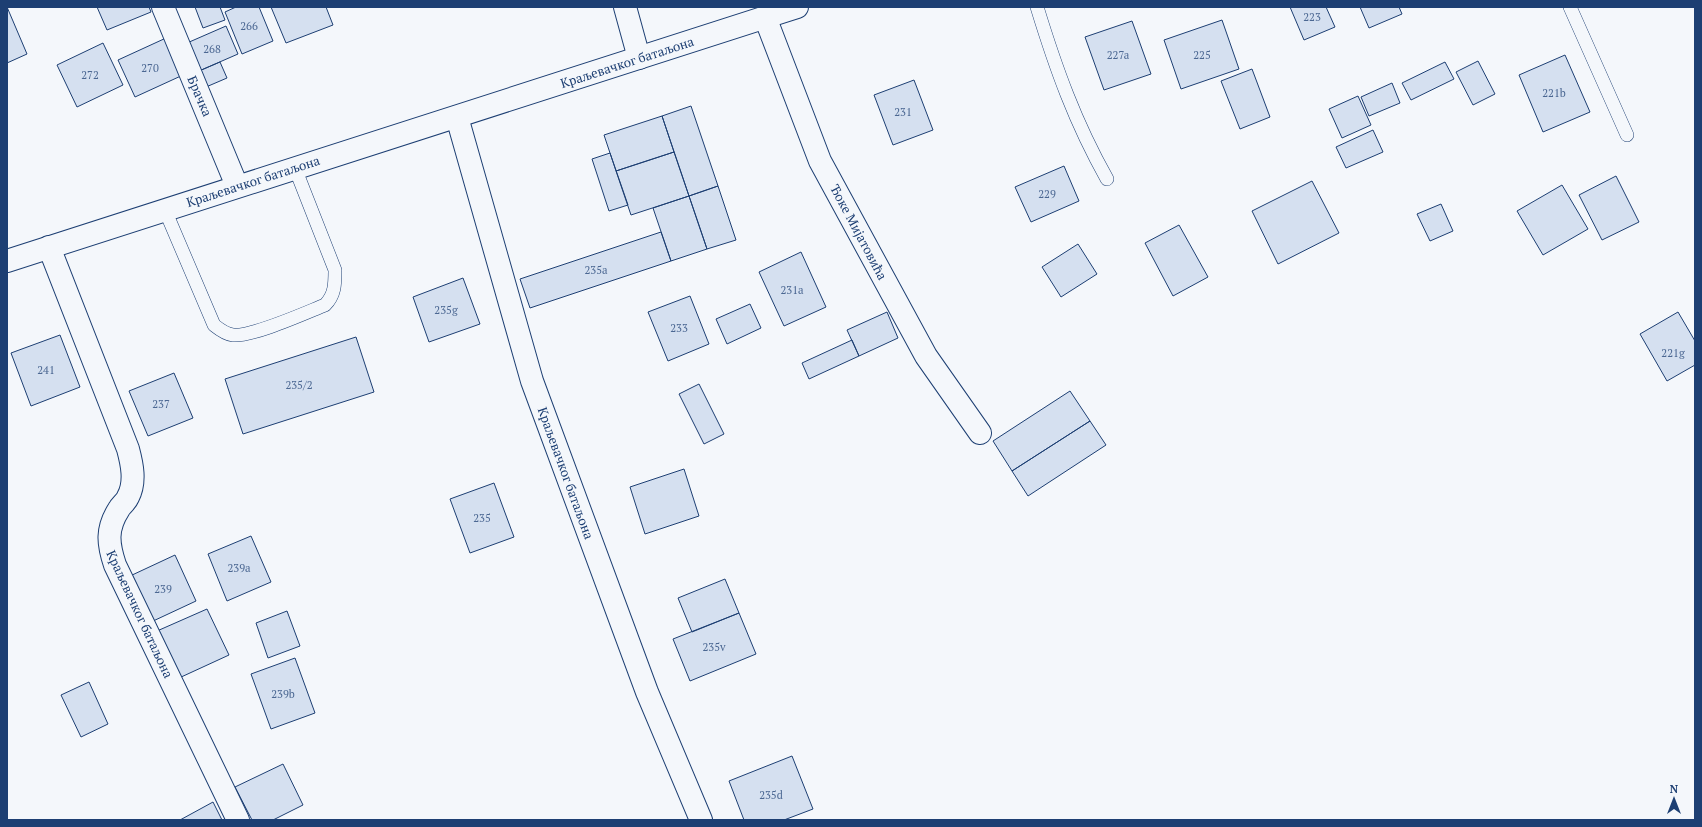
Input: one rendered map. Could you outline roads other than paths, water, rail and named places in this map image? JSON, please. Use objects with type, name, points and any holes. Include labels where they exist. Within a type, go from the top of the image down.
[{"type":"street","name":"Брачка","points":[[163,7],[237,186]]},
{"type":"street","points":[[625,7],[639,58]]},
{"type":"street","name":"Краљевачког батаљона","points":[[7,261],[797,7]]},
{"type":"street","name":"Ђоке Мијатовића","points":[[765,17],[820,161],[926,356],[980,433]]},
{"type":"street","name":"Краљевачког батаљона","points":[[457,117],[532,381],[647,692],[701,820]]},
{"type":"street","name":"Краљевачког батаљона","points":[[49,247],[128,449],[133,466],[132,482],[128,497],[119,509],[111,524],[108,545],[115,565],[238,820]]},
{"type":"lane","points":[[1037,7],[1057,71],[1073,112],[1107,179]]},
{"type":"lane","points":[[1570,7],[1627,135]]},
{"type":"lane","points":[[165,210],[214,325],[222,331],[233,335],[247,334],[326,305],[333,293],[335,270],[295,168]]}]
